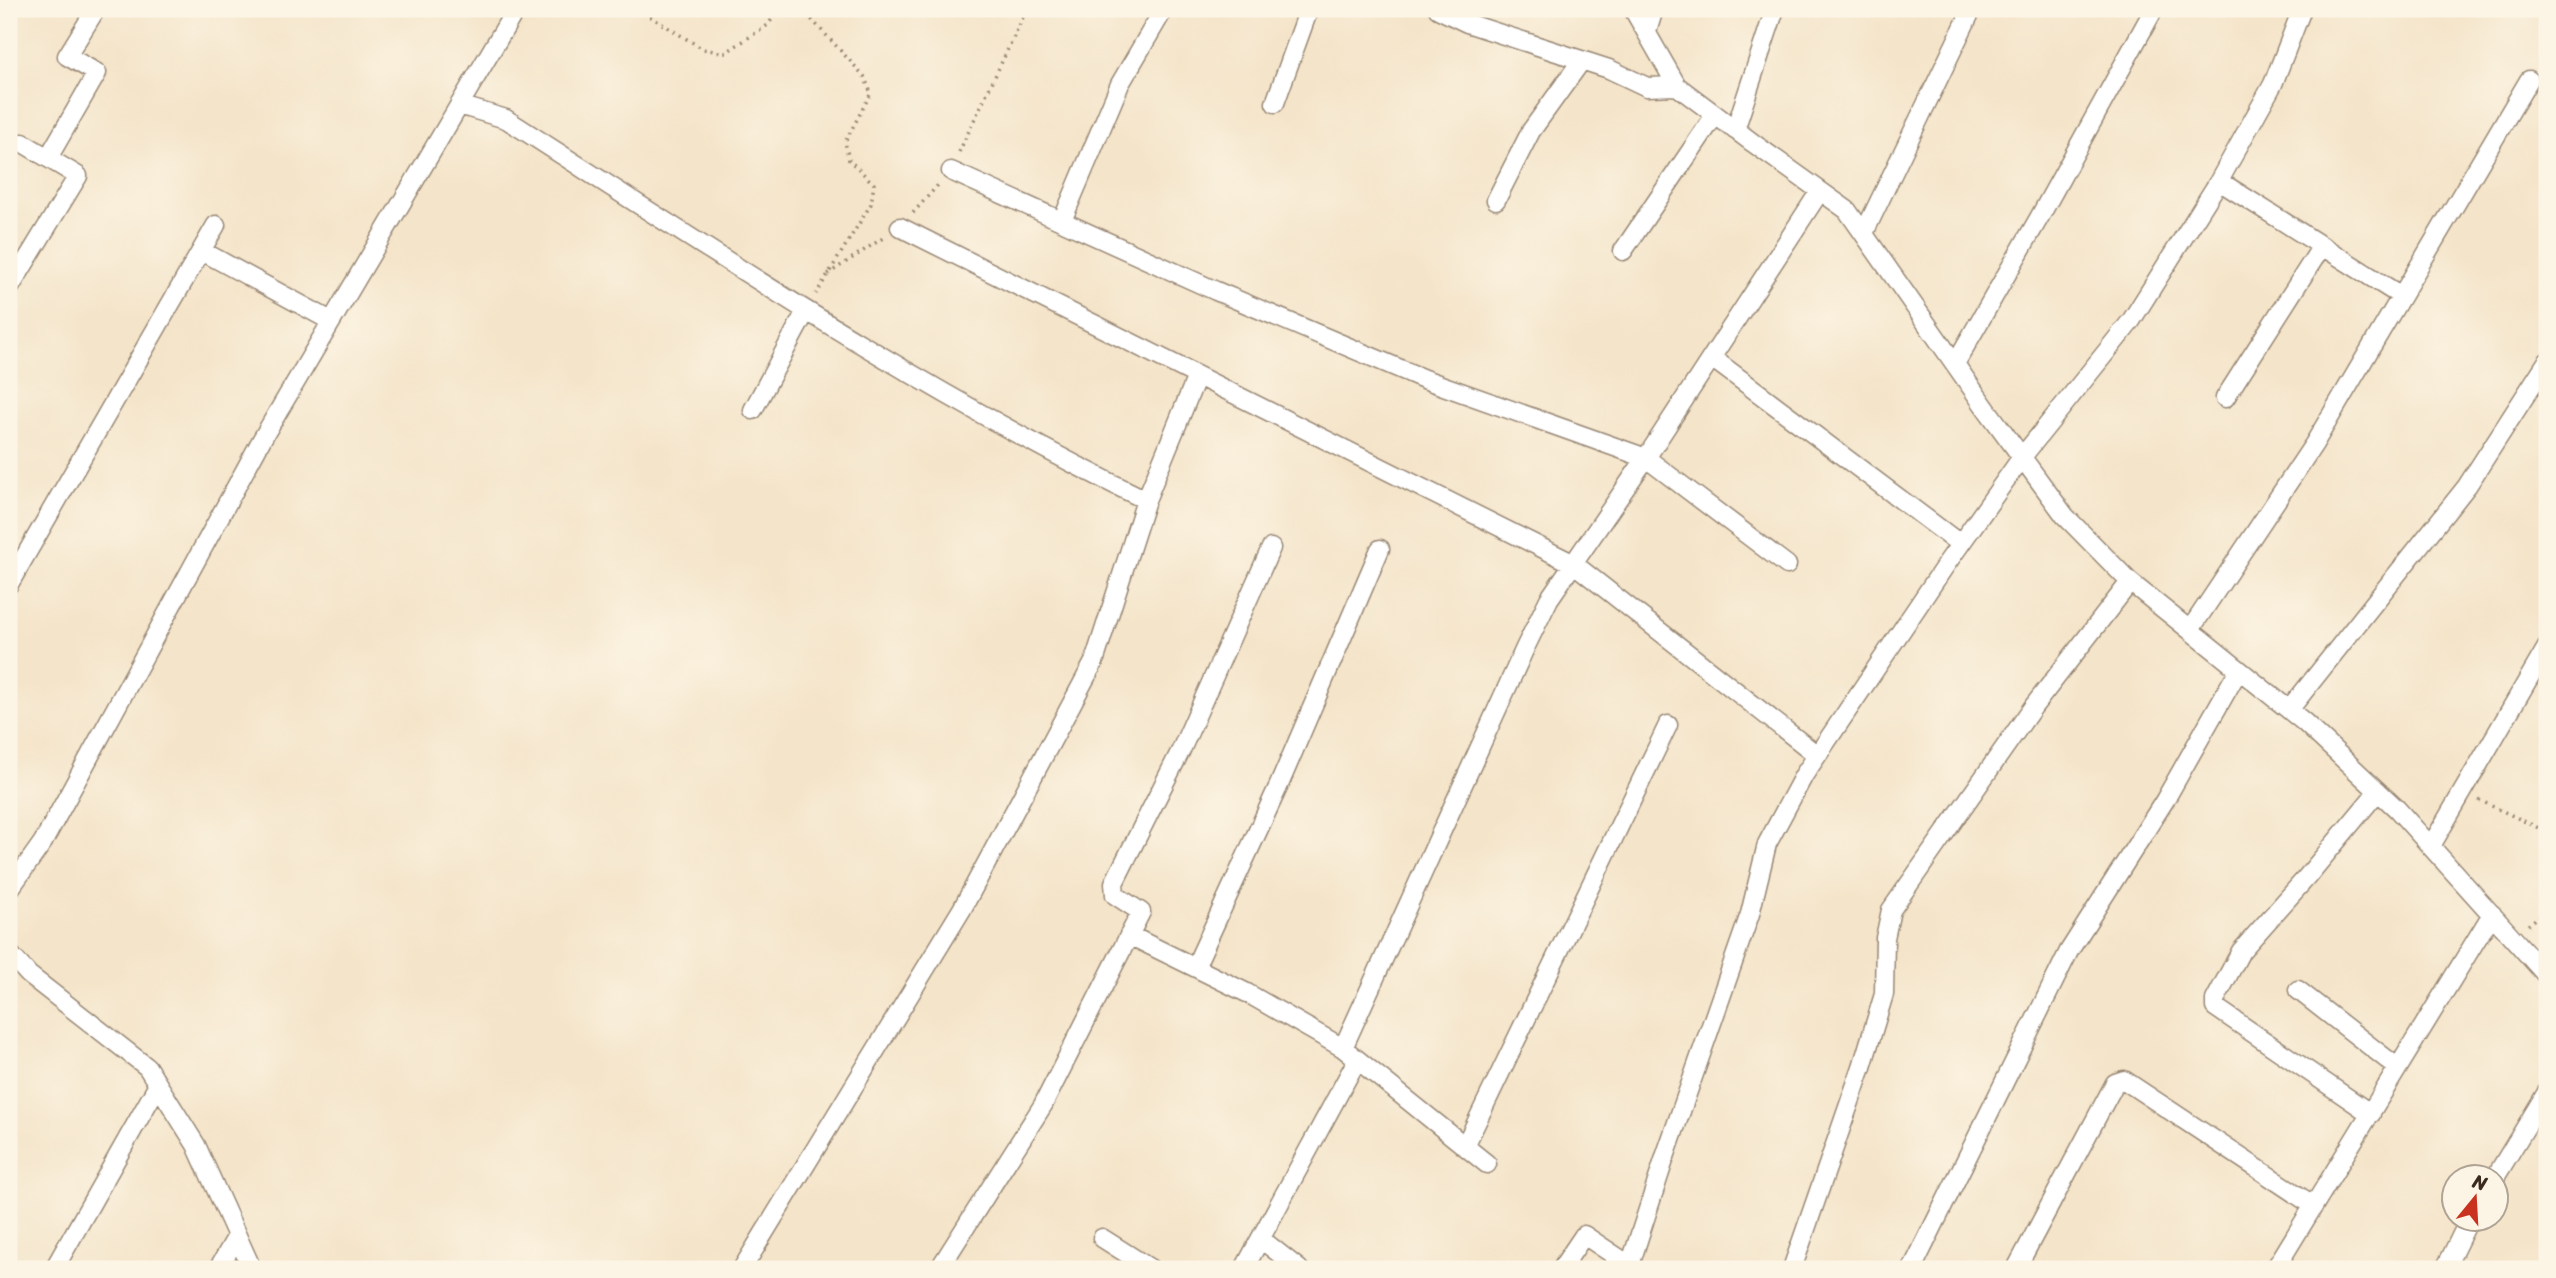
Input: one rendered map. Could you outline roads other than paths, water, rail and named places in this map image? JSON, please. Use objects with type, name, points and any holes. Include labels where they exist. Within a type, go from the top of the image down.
[{"type":"street","points":[[48,158],[97,73],[67,56],[96,9]]},
{"type":"street","points":[[12,878],[43,842],[262,439],[516,9]]},
{"type":"street","points":[[1062,220],[1119,84],[1164,9]]},
{"type":"street","points":[[1275,103],[1309,9]]},
{"type":"street","points":[[1438,9],[1467,23],[1609,69],[1647,87],[1677,86]]},
{"type":"street","points":[[1633,9],[1677,86],[1847,210],[2064,516],[2130,582],[2289,710],[2378,791],[2547,976]]},
{"type":"street","points":[[1647,32],[1654,9]]},
{"type":"street","points":[[1735,130],[1775,9]]},
{"type":"street","points":[[1864,233],[1972,9]]},
{"type":"street","points":[[1955,364],[2154,9]]},
{"type":"street","points":[[1561,1269],[1584,1236],[1610,1262],[1633,1267],[1666,1154],[1750,914],[1767,844],[1804,775],[1960,544],[2022,457],[2131,321],[2219,181],[2273,84],[2302,9]]},
{"type":"street","points":[[1496,200],[1531,131],[1582,60]]},
{"type":"street","points":[[2190,630],[2314,444],[2529,80]]},
{"type":"street","points":[[459,105],[506,119],[806,311],[1061,459],[1146,500]]},
{"type":"street","points":[[1623,251],[1715,115]]},
{"type":"street","points":[[9,289],[78,176],[23,143]]},
{"type":"street","points":[[951,171],[1216,291],[1424,379],[1646,458],[1787,565]]},
{"type":"street","points":[[2219,181],[2401,296]]},
{"type":"street","points":[[1244,1269],[1350,1054],[1525,648],[1549,599],[1646,458],[1820,191]]},
{"type":"street","points":[[9,584],[216,225]]},
{"type":"street","points":[[900,227],[1574,564],[1817,755]]},
{"type":"street","points":[[2225,398],[2322,246]]},
{"type":"street","points":[[202,251],[331,321]]},
{"type":"street","points":[[753,410],[806,311]]},
{"type":"street","points":[[1712,358],[1960,544]]},
{"type":"street","points":[[2289,710],[2467,486],[2547,362]]},
{"type":"street","points":[[742,1269],[962,909],[1094,662],[1146,500],[1197,376]]},
{"type":"street","points":[[939,1269],[1043,1105],[1141,912],[1115,895],[1114,883],[1181,750],[1271,548]]},
{"type":"street","points":[[1195,967],[1279,785],[1380,549]]},
{"type":"street","points":[[1792,1269],[1862,1067],[1884,994],[1885,938],[1891,909],[2033,707],[2130,582]]},
{"type":"street","points":[[2431,846],[2547,647]]},
{"type":"street","points":[[1912,1269],[2069,951],[2165,800],[2238,671]]},
{"type":"street","points":[[1465,1146],[1668,725]]},
{"type":"street","points":[[2371,1114],[2215,1007],[2215,1000],[2241,951],[2378,791]]},
{"type":"street","points":[[2275,1269],[2492,914]]},
{"type":"street","points":[[1129,935],[1247,993],[1350,1054],[1487,1164]]},
{"type":"street","points":[[9,953],[29,975],[147,1067],[196,1145],[252,1269]]},
{"type":"street","points":[[2298,990],[2398,1068]]},
{"type":"street","points":[[2016,1269],[2115,1083],[2124,1080],[2314,1206]]},
{"type":"street","points":[[54,1269],[158,1085]]},
{"type":"street","points":[[2505,1162],[2547,1092]]},
{"type":"street","points":[[2445,1269],[2464,1232]]},
{"type":"street","points":[[218,1269],[237,1236]]},
{"type":"street","points":[[1101,1238],[1151,1269]]},
{"type":"street","points":[[1261,1239],[1299,1269]]}]
